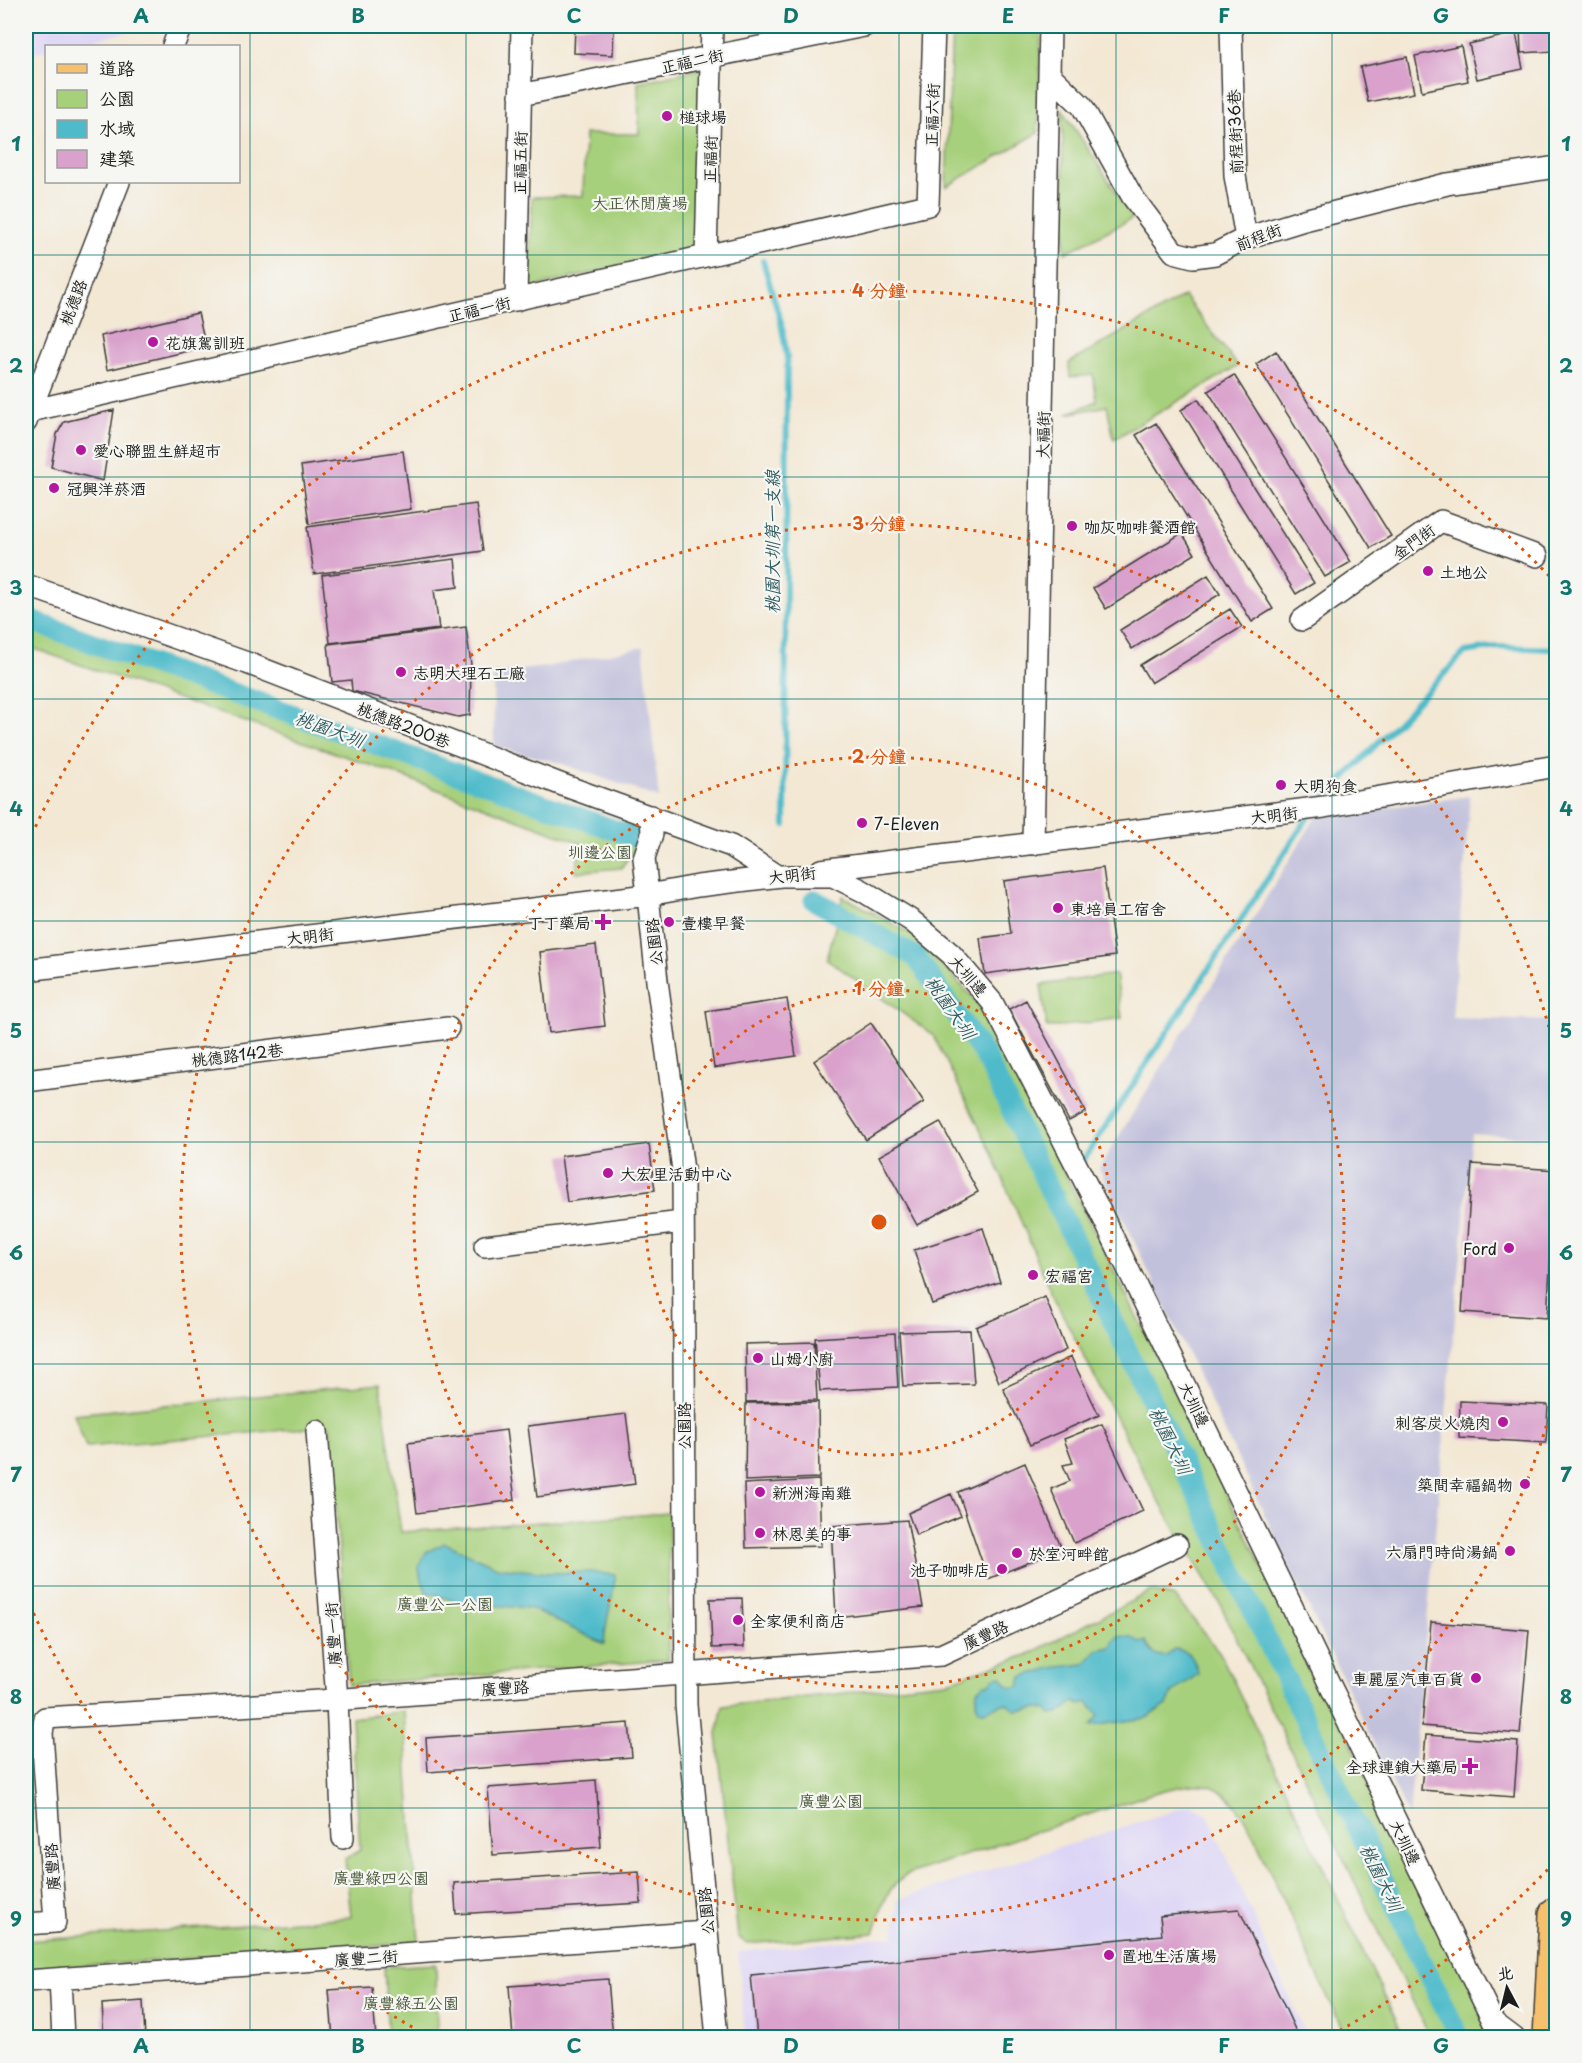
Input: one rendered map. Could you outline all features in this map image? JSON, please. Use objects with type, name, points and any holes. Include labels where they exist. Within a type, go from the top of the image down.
[{"type":"main road","points":[[1550,2037],[1557,1914]]},
{"type":"street","points":[[173,45],[181,26]]},
{"type":"street","name":"正福五街","points":[[516,300],[522,26]]},
{"type":"street","name":"正福街","points":[[706,256],[712,26]]},
{"type":"street","name":"正福二街","points":[[520,95],[864,26]]},
{"type":"street","name":"正福六街","points":[[928,205],[934,26]]},
{"type":"street","name":"大福街","points":[[1033,844],[1050,26]]},
{"type":"street","name":"前程街36巷","points":[[1231,26],[1235,176],[1246,238]]},
{"type":"street","name":"前程街","points":[[1049,74],[1082,106],[1132,196],[1174,252],[1193,257],[1215,254],[1246,238],[1304,220],[1447,184],[1557,167]]},
{"type":"street","name":"桃德路","points":[[28,417],[119,183]]},
{"type":"street","name":"正福一街","points":[[28,417],[516,300],[928,205]]},
{"type":"street","name":"金門街","points":[[1302,620],[1441,521],[1537,556]]},
{"type":"street","name":"桃德路200巷","points":[[26,585],[247,663],[560,784],[731,846],[777,876]]},
{"type":"street","name":"大明街","points":[[26,970],[648,895],[698,886],[1315,809],[1557,766]]},
{"type":"street","name":"公園路","points":[[651,816],[652,834],[644,858],[658,992],[683,1170],[686,1705],[717,2037]]},
{"type":"street","name":"大圳邊","points":[[777,876],[833,876],[863,891],[912,921],[951,954],[992,1002],[1100,1209],[1494,2023],[1514,2037]]},
{"type":"street","name":"桃德路142巷","points":[[26,1081],[448,1028]]},
{"type":"street","points":[[485,1246],[682,1222]]},
{"type":"street","name":"廣豐一街","points":[[317,1431],[337,1700],[344,1838]]},
{"type":"street","name":"廣豐路","points":[[26,1924],[55,1922],[42,1734],[45,1718],[337,1700],[941,1655],[1177,1545]]},
{"type":"street","name":"廣豐二街","points":[[26,1982],[706,1932]]},
{"type":"street","points":[[60,1979],[63,2037]]},
{"type":"shaded area","points":[[26,26],[155,26],[65,45],[45,45],[45,50],[26,54]]},
{"type":"shaded area","points":[[643,647],[659,798],[560,763],[494,746],[493,673],[545,667]]},
{"type":"shaded area","points":[[1470,796],[1452,1018],[1556,1021],[1556,1139],[1472,1133],[1409,1817],[1099,1168],[1316,817]]},
{"type":"shaded area","name":"置地生活廣場","points":[[1191,1805],[1208,1815],[1307,2037],[745,2037],[738,1952],[894,1936],[898,1900]]},
{"type":"green space","points":[[971,26],[1027,26],[1041,31],[1038,133],[946,187],[952,29]]},
{"type":"green space","name":"大正休閒廣場","points":[[704,68],[695,249],[529,288],[532,197],[583,196],[585,134],[639,134],[638,82]]},
{"type":"green space","points":[[1062,109],[1133,218],[1065,253]]},
{"type":"green space","points":[[1184,296],[1238,366],[1114,439],[1107,406],[1067,414],[1097,401],[1093,375],[1070,377],[1069,363]]},
{"type":"green space","name":"圳邊公園","points":[[26,627],[638,844],[621,868],[576,872],[581,843],[393,773],[26,646]]},
{"type":"green space","points":[[843,896],[915,936],[978,1003],[1499,2037],[1430,2037],[1220,1604],[1158,1500],[1051,1292],[992,1153],[933,1035],[827,959]]},
{"type":"green space","points":[[1116,974],[1122,1018],[1047,1028],[1041,985]]},
{"type":"green space","name":"廣豐公一公園","points":[[380,1384],[401,1532],[669,1513],[668,1660],[349,1685],[330,1426],[86,1447],[74,1414]]},
{"type":"green space","name":"廣豐公園","points":[[1151,1591],[1175,1597],[1220,1653],[1404,2037],[1346,2037],[1251,1830],[1233,1802],[1215,1788],[1205,1785],[1160,1791],[908,1874],[889,1893],[874,1933],[747,1944],[738,1937],[717,1734],[723,1706],[946,1682],[1027,1655]]},
{"type":"green space","name":"廣豐綠四公園","points":[[404,1711],[419,1943],[26,1970],[26,1941],[351,1917],[345,1859],[360,1850],[352,1718]]},
{"type":"green space","name":"廣豐綠五公園","points":[[436,1964],[437,2037],[388,2037],[384,1967]]},
{"type":"water","points":[[445,1543],[497,1567],[549,1573],[590,1572],[615,1575],[604,1644],[530,1608],[465,1604],[426,1592],[418,1567],[426,1552]]},
{"type":"water","points":[[1119,1636],[1132,1637],[1140,1643],[1146,1641],[1151,1651],[1158,1655],[1166,1656],[1174,1649],[1184,1651],[1196,1664],[1198,1674],[1172,1693],[1167,1705],[1147,1718],[1091,1726],[1099,1716],[1088,1702],[1080,1705],[1074,1702],[1058,1714],[1051,1715],[1047,1710],[1039,1708],[1017,1711],[1006,1703],[984,1711],[979,1710],[976,1703],[977,1690],[989,1684],[994,1678],[1001,1676],[1008,1686],[1015,1688],[1020,1685],[1022,1677],[1051,1668],[1084,1664],[1097,1650],[1111,1647],[1114,1639]]},
{"type":"building","points":[[575,26],[614,26],[613,55],[574,53]]},
{"type":"building","points":[[1520,26],[1556,26],[1556,51],[1521,53]]},
{"type":"building","points":[[1516,33],[1523,69],[1477,79],[1469,44]]},
{"type":"building","points":[[1461,46],[1468,81],[1422,91],[1415,56]]},
{"type":"building","points":[[1407,57],[1414,93],[1368,102],[1360,67]]},
{"type":"building","name":"花旗駕訓班","points":[[198,313],[206,347],[107,370],[101,336]]},
{"type":"building","points":[[1276,351],[1391,536],[1371,548],[1256,364]]},
{"type":"building","points":[[1234,375],[1351,562],[1325,577],[1208,391]]},
{"type":"building","points":[[1198,399],[1314,583],[1296,594],[1181,410]]},
{"type":"building","name":"愛心聯盟生鮮超市","points":[[114,410],[103,481],[51,467],[57,434],[64,422]]},
{"type":"building","points":[[1156,423],[1273,609],[1252,622],[1136,435]]},
{"type":"building","points":[[403,451],[411,509],[309,524],[301,466]]},
{"type":"building","points":[[476,504],[483,551],[314,574],[307,527]]},
{"type":"building","points":[[1182,533],[1195,554],[1106,609],[1093,588]]},
{"type":"building","points":[[455,559],[458,587],[434,590],[439,629],[330,643],[322,575]]},
{"type":"building","points":[[1208,575],[1220,594],[1132,649],[1120,630]]},
{"type":"building","points":[[1230,609],[1242,627],[1151,683],[1140,665]]},
{"type":"building","name":"志明大理石工廠","points":[[466,627],[471,665],[470,715],[458,717],[352,691],[351,680],[332,682],[328,644]]},
{"type":"building","name":"東培員工宿舍","points":[[1103,868],[1115,956],[985,974],[980,938],[1011,934],[1004,881]]},
{"type":"building","points":[[596,945],[605,1026],[549,1033],[540,952]]},
{"type":"building","points":[[787,999],[796,1056],[714,1068],[706,1011]]},
{"type":"building","points":[[1026,1000],[1086,1112],[1069,1121],[1009,1009]]},
{"type":"building","points":[[871,1023],[924,1102],[866,1140],[814,1061]]},
{"type":"building","points":[[940,1122],[978,1192],[917,1225],[879,1156]]},
{"type":"building","name":"大宏里活動中心","points":[[649,1144],[655,1190],[567,1202],[561,1156]]},
{"type":"building","name":"Ford","points":[[1472,1164],[1556,1170],[1547,1318],[1462,1312]]},
{"type":"building","points":[[983,1228],[1000,1282],[932,1304],[914,1250]]},
{"type":"building","points":[[1045,1297],[1066,1350],[999,1382],[976,1327]]},
{"type":"building","points":[[970,1330],[974,1384],[903,1386],[899,1332]]},
{"type":"building","points":[[895,1333],[898,1387],[820,1391],[815,1338]]},
{"type":"building","points":[[814,1342],[817,1400],[746,1402],[745,1344]]},
{"type":"building","points":[[1071,1357],[1099,1415],[1030,1445],[1003,1388]]},
{"type":"building","name":"刺客炭火燒肉","points":[[1460,1401],[1548,1405],[1546,1443],[1459,1438]]},
{"type":"building","points":[[818,1402],[819,1478],[745,1481],[746,1403]]},
{"type":"building","points":[[626,1414],[635,1484],[537,1497],[528,1426]]},
{"type":"building","points":[[1102,1424],[1143,1511],[1074,1543],[1051,1489],[1070,1481],[1063,1465],[1073,1463],[1064,1439]]},
{"type":"building","points":[[506,1430],[515,1500],[417,1513],[408,1443]]},
{"type":"building","points":[[1025,1463],[1062,1549],[988,1579],[958,1492]]},
{"type":"building","points":[[819,1480],[821,1546],[746,1548],[744,1484]]},
{"type":"building","points":[[951,1494],[961,1516],[916,1535],[908,1513]]},
{"type":"building","points":[[907,1520],[923,1607],[836,1617],[831,1526]]},
{"type":"building","points":[[742,1598],[744,1647],[712,1648],[710,1599]]},
{"type":"building","name":"車麗屋汽車百貨","points":[[1431,1622],[1529,1630],[1520,1734],[1422,1726]]},
{"type":"building","points":[[629,1723],[632,1757],[428,1772],[426,1738]]},
{"type":"building","name":"全球連鎖大藥局","points":[[1426,1735],[1518,1742],[1514,1797],[1421,1790]]},
{"type":"building","points":[[596,1780],[601,1847],[493,1855],[488,1788]]},
{"type":"building","points":[[639,1872],[641,1903],[456,1914],[454,1883]]},
{"type":"building","name":"置地生活廣場","points":[[1239,1909],[1299,2038],[757,2038],[751,1975],[1162,1935],[1160,1916]]},
{"type":"building","points":[[608,1979],[613,2038],[513,2038],[509,1986]]},
{"type":"building","points":[[372,1987],[376,2038],[333,2038],[329,1990]]},
{"type":"building","points":[[143,2001],[145,2038],[104,2038],[102,2004]]},
{"type":"waterway","name":"桃園大圳第一支線","points":[[763,261],[781,322],[787,358],[785,825]]},
{"type":"waterway","name":"桃園大圳","points":[[26,619],[634,837]]},
{"type":"waterway","points":[[1323,800],[1465,652],[1497,647],[1556,649]]},
{"type":"waterway","points":[[1081,1164],[1310,814]]},
{"type":"waterway","name":"桃園大圳","points":[[814,900],[916,957],[985,1056],[1459,2038]]},
{"type":"waterway","points":[[1056,1202],[1062,1193]]},
{"type":"place","name":"槌球場","points":[[667,116]]},
{"type":"place","name":"花旗駕訓班","points":[[153,342]]},
{"type":"place","name":"愛心聯盟生鮮超市","points":[[81,450]]},
{"type":"place","name":"冠興洋菸酒","points":[[54,488]]},
{"type":"place","name":"咖灰咖啡餐酒館","points":[[1072,526]]},
{"type":"place","name":"土地公","points":[[1428,571]]},
{"type":"place","name":"志明大理石工廠","points":[[401,672]]},
{"type":"place","name":"大明狗食","points":[[1281,785]]},
{"type":"place","name":"7-Eleven","points":[[862,823]]},
{"type":"place","name":"東培員工宿舍","points":[[1058,908]]},
{"type":"place","name":"丁丁藥局","points":[[603,922]]},
{"type":"place","name":"壹樓早餐","points":[[669,922]]},
{"type":"place","name":"大宏里活動中心","points":[[608,1173]]},
{"type":"place","name":"Ford","points":[[1509,1248]]},
{"type":"place","name":"宏福宮","points":[[1033,1275]]},
{"type":"place","name":"山姆小廚","points":[[758,1358]]},
{"type":"place","name":"刺客炭火燒肉","points":[[1503,1422]]},
{"type":"place","name":"築間幸福鍋物","points":[[1525,1484]]},
{"type":"place","name":"新洲海南雞","points":[[760,1492]]},
{"type":"place","name":"林恩美的事","points":[[760,1533]]},
{"type":"place","name":"六扇門時尚湯鍋","points":[[1510,1551]]},
{"type":"place","name":"於室河畔館","points":[[1017,1553]]},
{"type":"place","name":"池子咖啡店","points":[[1002,1569]]},
{"type":"place","name":"全家便利商店","points":[[738,1620]]},
{"type":"place","name":"車麗屋汽車百貨","points":[[1476,1678]]},
{"type":"place","name":"全球連鎖大藥局","points":[[1470,1766]]},
{"type":"place","name":"置地生活廣場","points":[[1109,1955]]}]
